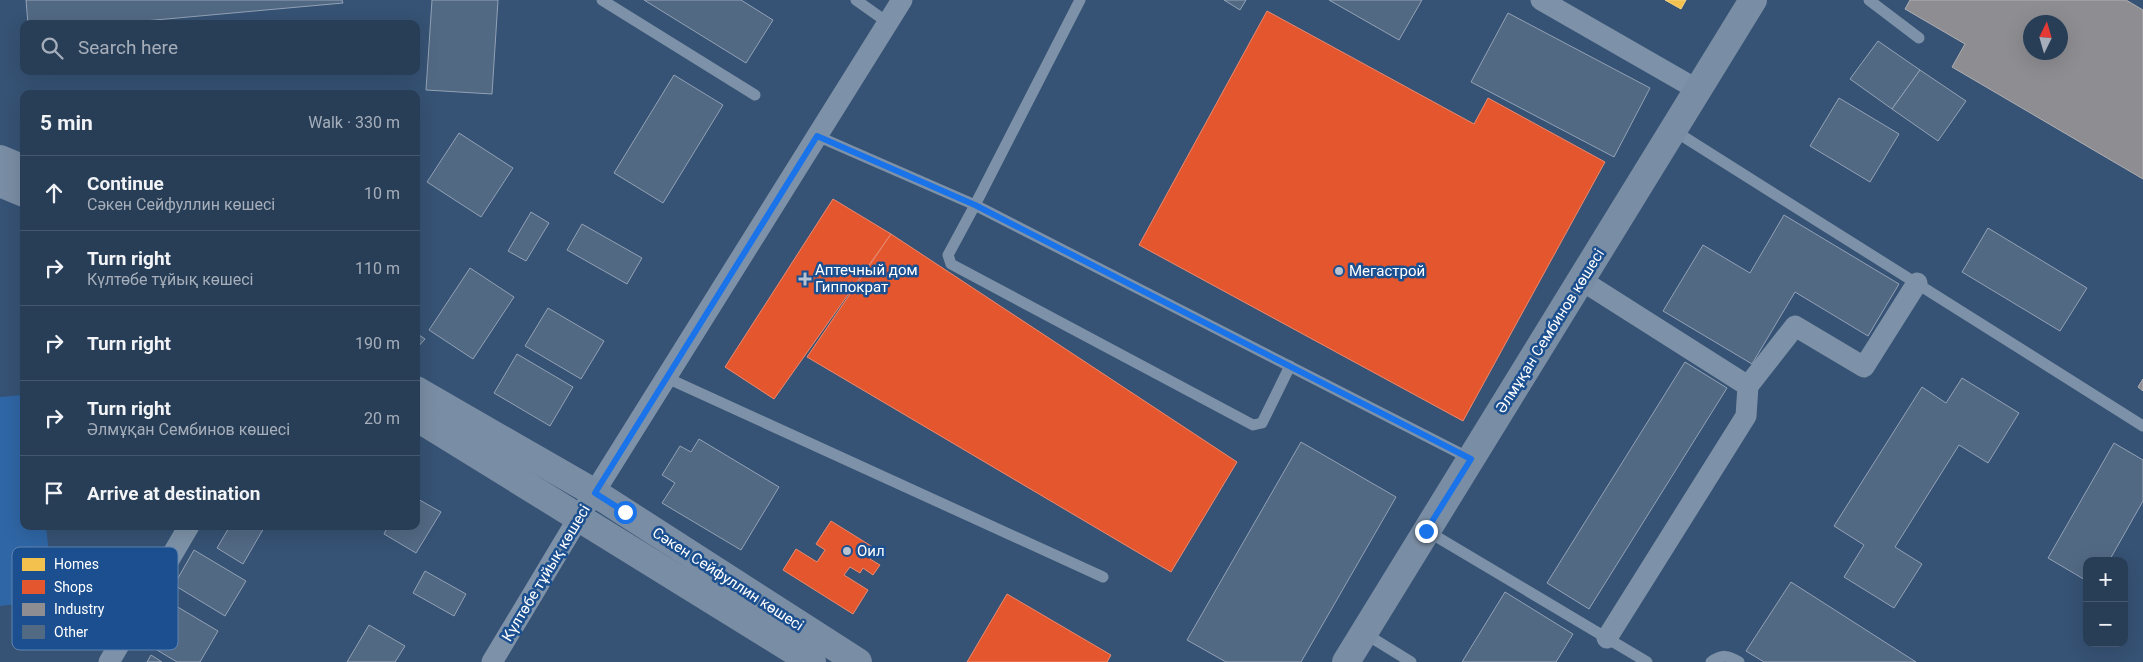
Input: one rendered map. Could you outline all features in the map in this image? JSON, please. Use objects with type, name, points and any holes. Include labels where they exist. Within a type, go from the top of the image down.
[{"type":"street","name":"Күлтөбе тұйық көшесі","points":[[492,662],[579,517],[902,0]]},
{"type":"street","points":[[1542,0],[1698,90]]},
{"type":"street","name":"Әлмұқан Сембинов көшесі","points":[[1346,662],[1753,0]]},
{"type":"street","points":[[0,159],[20,167]]},
{"type":"street","points":[[0,183],[20,191]]},
{"type":"street","points":[[1581,280],[1748,386]]},
{"type":"street","points":[[1608,638],[1746,416],[1748,386],[1795,326],[1864,367],[1917,283]]},
{"type":"street","name":"Сәкен Сейфуллин көшесі","points":[[420,392],[595,493],[858,662]]},
{"type":"street","name":"Сәкен Сейфуллин көшесі","points":[[420,419],[812,662]]},
{"type":"street","points":[[177,547],[187,530]]},
{"type":"street","points":[[109,662],[116,650]]},
{"type":"lane","points":[[602,0],[755,95]]},
{"type":"lane","points":[[856,0],[887,22]]},
{"type":"lane","points":[[1080,0],[948,255],[951,264],[1253,426],[1262,423],[1290,366]]},
{"type":"lane","points":[[1869,0],[1919,38]]},
{"type":"lane","points":[[1673,130],[2143,426]]},
{"type":"lane","points":[[817,136],[975,205],[1471,459]]},
{"type":"lane","points":[[666,378],[1103,577]]},
{"type":"lane","points":[[1426,531],[1648,662]]},
{"type":"lane","points":[[1364,633],[1409,661]]},
{"type":"lane","points":[[1711,662],[1719,657],[1728,655],[1739,662]]},
{"type":"shaded area","points":[[20,395],[20,530],[46,530],[48,547],[12,547],[12,605],[0,606],[0,397]]},
{"type":"building: Homes","points":[[1665,0],[1686,0],[1681,9]]},
{"type":"building: Shops","points":[[1267,11],[1474,124],[1488,98],[1605,162],[1463,421],[1139,245]]},
{"type":"building: Shops","points":[[833,199],[891,234],[774,399],[725,367]]},
{"type":"building: Shops","points":[[891,234],[1237,462],[1171,572],[807,357]]},
{"type":"building: Shops","points":[[831,521],[876,549],[870,559],[880,565],[873,575],[863,568],[860,573],[850,567],[844,575],[868,590],[853,614],[783,570],[796,549],[817,562],[825,550],[816,544]]},
{"type":"building: Shops","points":[[1007,594],[1111,655],[1107,662],[967,662]]},
{"type":"building: Industry","points":[[1910,0],[2126,0],[2143,10],[2143,179],[1952,67],[1965,44],[1905,9]]},
{"type":"building: Industry","points":[[2143,379],[2143,391],[2138,387]]},
{"type":"building: Other","points":[[26,0],[342,0],[343,3],[155,20],[28,20]]},
{"type":"building: Other","points":[[432,0],[498,0],[492,94],[426,90]]},
{"type":"building: Other","points":[[644,0],[741,0],[773,20],[746,63]]},
{"type":"building: Other","points":[[1224,0],[1246,0],[1240,10]]},
{"type":"building: Other","points":[[1329,0],[1422,0],[1399,40]]},
{"type":"building: Other","points":[[1508,13],[1650,88],[1614,157],[1471,82]]},
{"type":"building: Other","points":[[1878,41],[1920,70],[1892,109],[1850,79]]},
{"type":"building: Other","points":[[1920,70],[1966,101],[1938,141],[1892,109]]},
{"type":"building: Other","points":[[674,75],[723,105],[663,203],[614,173]]},
{"type":"building: Other","points":[[1839,98],[1899,134],[1870,182],[1810,146]]},
{"type":"building: Other","points":[[459,133],[513,168],[481,217],[427,182]]},
{"type":"building: Other","points":[[531,212],[549,223],[526,261],[508,251]]},
{"type":"building: Other","points":[[1784,215],[1899,284],[1868,336],[1795,292],[1752,364],[1663,311],[1703,245],[1750,273]]},
{"type":"building: Other","points":[[582,224],[642,258],[627,284],[567,250]]},
{"type":"building: Other","points":[[1988,228],[2087,288],[2060,331],[1962,272]]},
{"type":"building: Other","points":[[470,268],[514,297],[473,359],[429,330]]},
{"type":"building: Other","points":[[548,308],[604,341],[581,379],[525,346]]},
{"type":"building: Other","points":[[420,336],[425,339],[420,345]]},
{"type":"building: Other","points":[[517,354],[573,387],[550,426],[494,393]]},
{"type":"building: Other","points":[[1685,362],[1727,388],[1589,609],[1547,583]]},
{"type":"building: Other","points":[[1962,378],[2019,413],[1988,463],[1959,445],[1895,547],[1922,564],[1894,608],[1844,577],[1864,545],[1834,526],[1922,387],[1946,403]]},
{"type":"building: Other","points":[[699,439],[779,487],[741,550],[662,503],[675,483],[662,475],[680,446],[691,452]]},
{"type":"building: Other","points":[[1301,442],[1396,497],[1301,662],[1226,662],[1187,640]]},
{"type":"building: Other","points":[[2114,443],[2143,460],[2143,501],[2111,557],[2083,557],[2083,579],[2048,558]]},
{"type":"building: Other","points":[[420,500],[441,512],[416,553],[384,534],[386,530],[420,530]]},
{"type":"building: Other","points":[[228,530],[263,530],[243,564],[217,548]]},
{"type":"building: Other","points":[[194,550],[246,581],[225,616],[178,587],[178,578]]},
{"type":"building: Other","points":[[425,571],[466,594],[454,616],[413,593]]},
{"type":"building: Other","points":[[1791,582],[1916,662],[1764,662],[1746,651]]},
{"type":"building: Other","points":[[1505,592],[1573,634],[1556,662],[1462,662]]},
{"type":"building: Other","points":[[178,607],[218,631],[200,662],[177,662],[157,650],[178,650]]},
{"type":"building: Other","points":[[369,625],[405,646],[395,662],[347,662]]},
{"type":"building: Other","points":[[151,655],[162,662],[147,662]]},
{"type":"place","name":"Мегастрой","points":[[1339,271]]},
{"type":"place","name":"Аптечный дом Гиппократ","points":[[805,279]]},
{"type":"place","name":"Оил","points":[[847,551]]},
{"type":"route","points":[[625,512],[595,493],[817,136],[975,205],[1471,459],[1426,531]]}]
